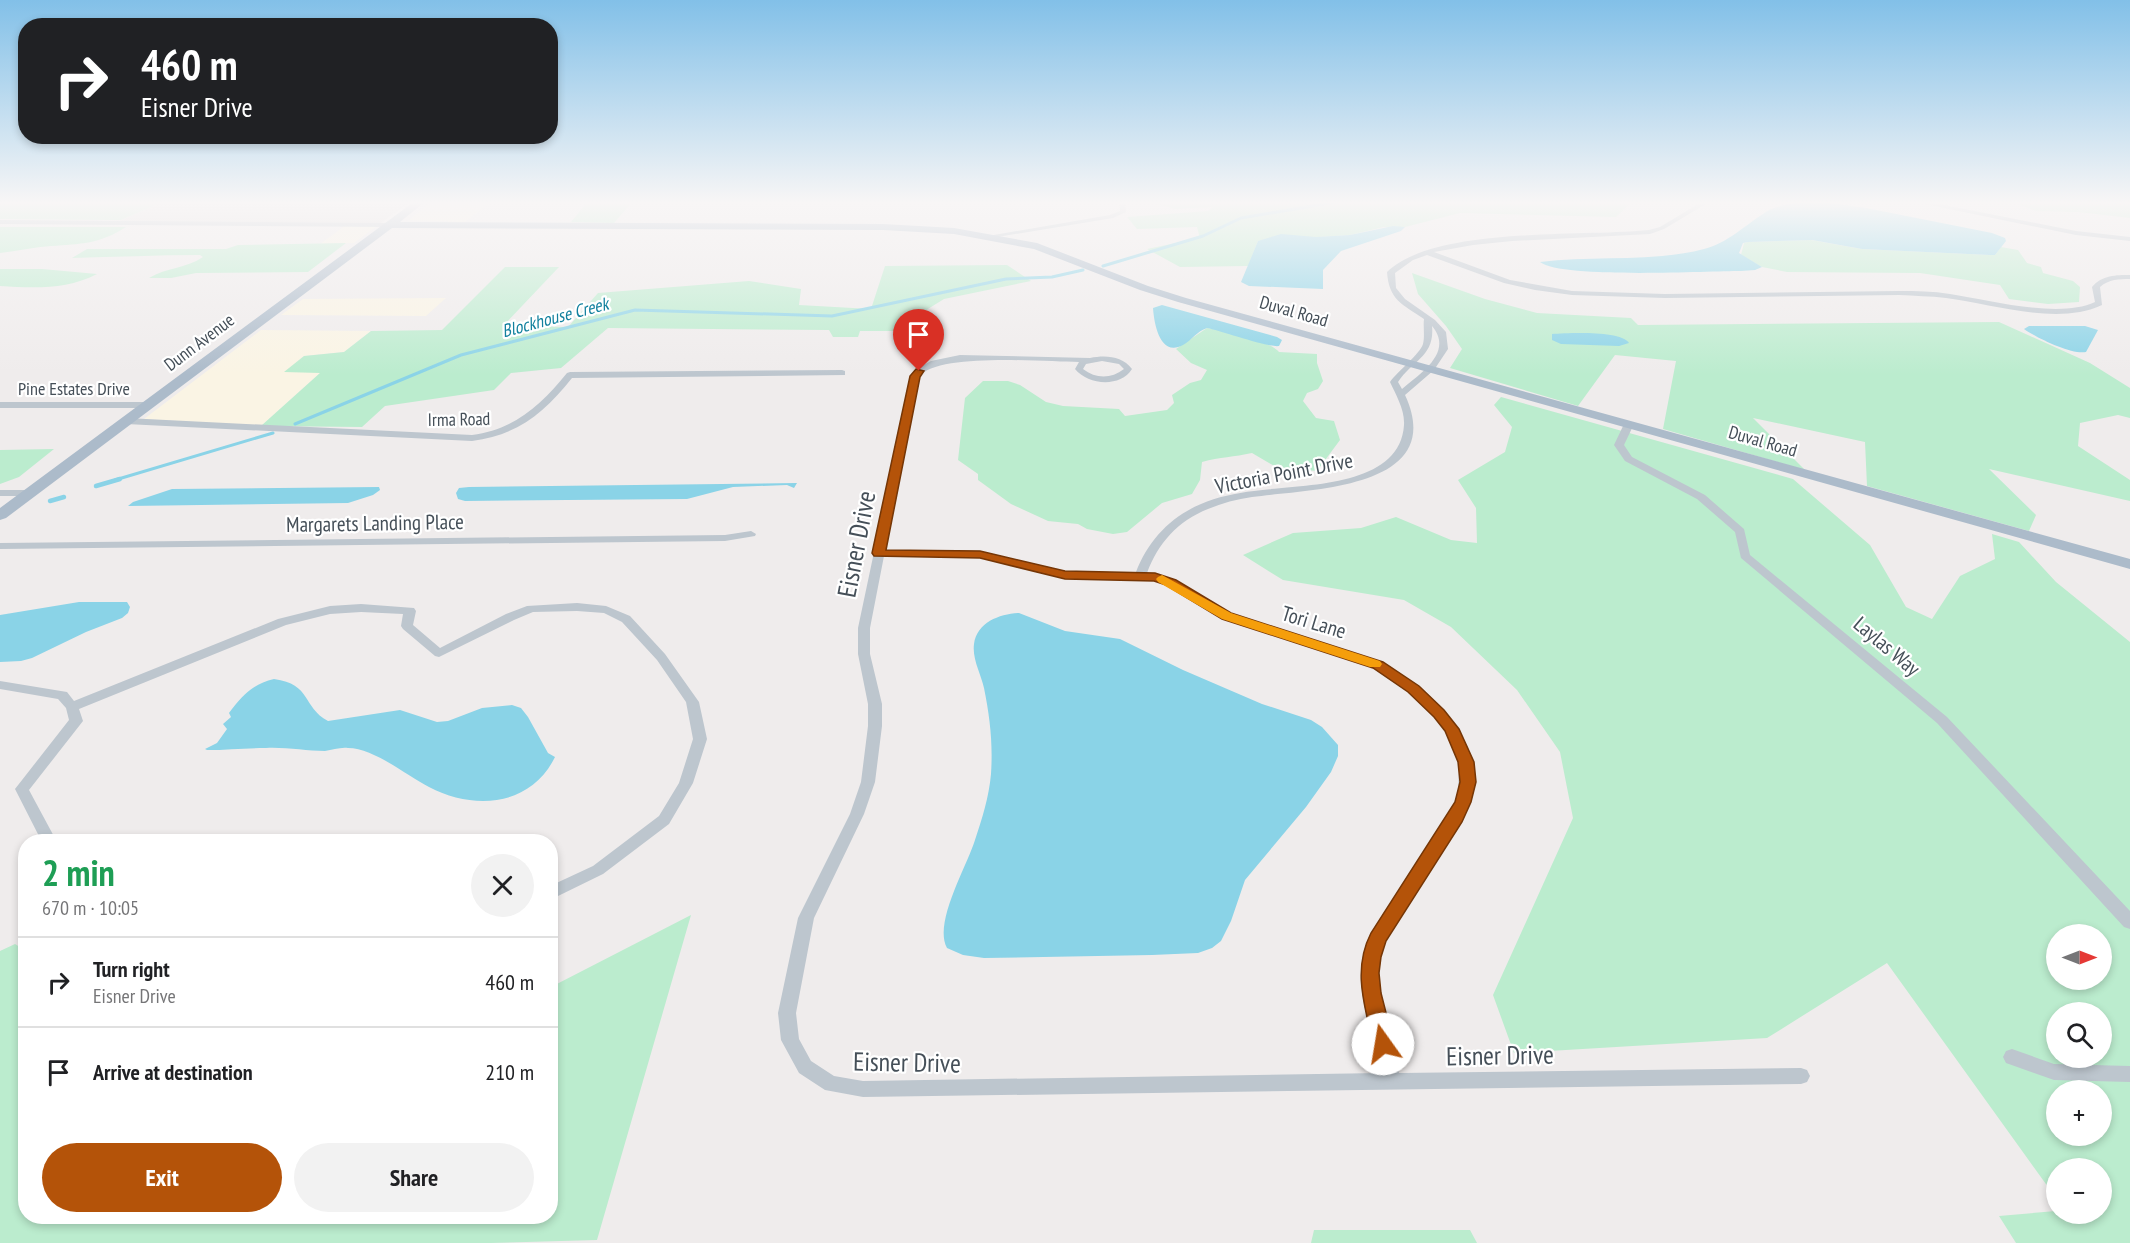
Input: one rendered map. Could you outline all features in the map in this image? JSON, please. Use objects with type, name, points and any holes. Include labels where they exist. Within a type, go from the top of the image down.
[{"type":"main road","name":"Dunn Avenue","points":[[0,515],[344,259]]},
{"type":"main road","name":"Duval Road","points":[[1072,259],[1144,288],[1182,300],[2130,564]]},
{"type":"street","points":[[1400,395],[1442,356],[1446,344],[1442,332],[1395,293],[1389,279],[1391,272],[1402,261],[1408,259]]},
{"type":"street","points":[[1443,259],[1465,269],[1516,284],[1562,292],[1611,296],[1926,294],[2071,311],[2088,309],[2099,303],[2096,287],[2098,283],[2114,278],[2130,277]]},
{"type":"street","points":[[1412,364],[1429,342],[1427,320]]},
{"type":"street","name":"Eisner Drive","points":[[1088,360],[1079,369],[1091,377],[1116,378],[1128,369],[1126,365],[1116,360],[1102,358],[1088,360],[960,358],[934,363],[919,371],[915,376],[864,628],[864,654],[875,704],[868,782],[857,814],[806,918],[787,1012],[790,1040],[805,1066],[831,1084],[864,1089],[1800,1076]]},
{"type":"street","name":"Victoria Point Drive","points":[[1140,575],[1153,545],[1163,533],[1175,523],[1203,508],[1259,493],[1315,489],[1344,483],[1365,476],[1391,461],[1404,446],[1410,426],[1394,382],[1412,364]]},
{"type":"street","name":"Irma Road","points":[[126,421],[472,438],[492,436],[510,430],[554,396],[570,375],[842,374]]},
{"type":"street","name":"Pine Estates Drive","points":[[0,405],[148,405]]},
{"type":"street","name":"Laylas Way","points":[[1629,424],[1619,446],[1628,459],[1701,497],[1740,531],[1746,556],[1942,720],[2130,922]]},
{"type":"street","points":[[0,493],[30,493]]},
{"type":"street","name":"Margarets Landing Place","points":[[0,546],[725,538],[751,534]]},
{"type":"street","name":"Tori Lane","points":[[879,553],[980,554],[1065,575],[1155,577],[1171,583],[1226,616],[1378,665],[1407,684],[1439,713],[1460,744],[1466,762],[1468,782],[1456,817],[1377,939],[1372,957],[1369,973],[1371,993],[1392,1080]]},
{"type":"street","points":[[72,706],[282,622],[330,610],[361,608],[410,611],[407,626],[439,653],[510,617],[531,609],[578,607],[606,610],[626,619],[661,657],[692,702],[700,739],[686,783],[663,820],[598,870],[558,889]]},
{"type":"street","points":[[0,685],[62,695],[72,706],[76,721],[22,789],[46,834]]},
{"type":"street","points":[[2012,1057],[2054,1072],[2130,1074]]},
{"type":"shaded area","points":[[446,298],[426,316],[281,315],[303,299]]},
{"type":"shaded area","points":[[261,330],[371,331],[344,352],[304,356],[285,372],[321,372],[261,426],[144,419]]},
{"type":"green space","points":[[199,259],[325,259],[308,272],[196,273],[171,278],[149,278]]},
{"type":"green space","points":[[1165,259],[1251,259],[1248,266],[1180,267]]},
{"type":"green space","points":[[1748,259],[2024,259],[2027,263],[2041,267],[2043,273],[2073,281],[2080,287],[2079,302],[2048,304],[2009,299],[2000,285],[1920,273],[1787,272],[1762,267]]},
{"type":"green space","points":[[1007,265],[1031,281],[944,299],[923,312],[911,331],[860,331],[858,337],[833,337],[829,330],[608,328],[561,368],[511,373],[494,390],[385,406],[362,427],[261,426],[320,373],[284,372],[304,356],[344,352],[371,331],[442,330],[505,267],[559,267],[503,326],[568,327],[598,293],[749,281],[801,289],[799,305],[871,309],[885,266]]},
{"type":"green space","points":[[0,269],[42,269],[97,274],[62,285],[13,287],[0,286]]},
{"type":"green space","points":[[1412,273],[1485,299],[1537,313],[1631,318],[1638,325],[1999,322],[2090,363],[2130,388],[2130,418],[2118,415],[2080,423],[2078,446],[2130,480],[2130,501],[1989,469],[2036,515],[2029,531],[1867,486],[1865,442],[1753,418],[1805,470],[1663,429],[1676,361],[1615,355],[1578,406],[1450,368],[1462,349],[1446,326],[1418,294]]},
{"type":"green space","points":[[1207,328],[1256,340],[1279,352],[1317,354],[1317,363],[1323,381],[1318,389],[1307,393],[1303,401],[1316,418],[1334,421],[1340,440],[1317,471],[1276,467],[1252,453],[1202,462],[1200,480],[1192,494],[1162,503],[1127,532],[1113,534],[1087,529],[1078,524],[1048,521],[1011,504],[978,480],[978,474],[958,460],[965,398],[983,381],[1008,381],[1020,385],[1046,402],[1063,406],[1119,409],[1125,416],[1167,410],[1174,403],[1172,395],[1190,383],[1201,380],[1207,370],[1191,363],[1176,349]]},
{"type":"green space","points":[[1501,397],[1793,479],[1870,545],[1906,607],[1932,619],[1960,576],[1995,559],[1992,534],[2019,542],[2056,582],[2130,642],[2130,1243],[2016,1243],[1999,1216],[2046,1212],[2046,1224],[2112,1224],[2112,1158],[2046,1158],[2046,1184],[1887,963],[1767,1038],[1514,1053],[1493,995],[1573,818],[1560,752],[1517,690],[1451,627],[1404,600],[1283,580],[1243,555],[1293,533],[1361,528],[1396,517],[1451,540],[1477,543],[1476,508],[1458,480],[1505,452],[1512,427],[1494,405]]},
{"type":"green space","points":[[54,449],[19,477],[0,484],[0,450]]},
{"type":"green space","points":[[691,915],[597,1240],[491,1243],[0,1243],[0,951],[15,944],[18,946],[18,1224],[558,1224],[558,983]]},
{"type":"green space","points":[[1314,1230],[1470,1230],[1477,1243],[1311,1243]]},
{"type":"water","points":[[1251,259],[1333,259],[1323,270],[1323,289],[1249,286],[1241,282]]},
{"type":"water","points":[[1749,259],[1762,267],[1741,271],[1604,272],[1576,271],[1540,262]]},
{"type":"water","points":[[1162,305],[1282,340],[1279,346],[1274,346],[1207,328],[1183,345],[1175,348],[1168,347],[1159,336],[1153,308]]},
{"type":"water","points":[[2029,326],[2085,326],[2098,330],[2086,352],[2080,352],[2037,337],[2024,329]]},
{"type":"water","points":[[1552,334],[1605,334],[1624,339],[1629,343],[1619,346],[1561,344],[1552,340]]},
{"type":"water","points":[[797,483],[794,488],[787,485],[733,487],[687,499],[465,501],[458,499],[456,493],[459,488],[469,487]]},
{"type":"water","points":[[379,487],[380,490],[373,495],[348,503],[128,506],[133,502],[172,489]]},
{"type":"water","points":[[79,602],[127,602],[130,607],[128,613],[122,618],[86,632],[32,658],[0,662],[0,615]]},
{"type":"water","points":[[1019,613],[1065,631],[1120,639],[1183,670],[1262,704],[1311,720],[1322,727],[1338,745],[1338,756],[1331,772],[1306,807],[1245,880],[1231,921],[1221,941],[1212,948],[1198,953],[984,958],[963,955],[947,948],[944,924],[953,894],[978,832],[991,774],[992,752],[989,720],[984,688],[974,655],[974,644],[980,630],[990,621],[1004,615]]},
{"type":"water","points":[[274,679],[295,686],[314,709],[328,721],[400,710],[437,722],[448,721],[482,708],[512,705],[521,708],[548,753],[555,757],[545,773],[532,786],[517,794],[483,801],[447,795],[379,757],[358,749],[342,748],[325,751],[273,748],[205,749],[217,743],[227,729],[223,724],[231,717],[229,713],[243,696],[254,687]]},
{"type":"waterway","name":"Blockhouse Creek","points":[[1103,266],[1126,259]]},
{"type":"waterway","name":"Blockhouse Creek","points":[[295,424],[461,355],[635,310],[832,316],[1006,279],[1052,277],[1083,270]]},
{"type":"waterway","name":"Blockhouse Creek","points":[[115,480],[273,433]]},
{"type":"waterway","name":"Blockhouse Creek","points":[[96,486],[120,479]]},
{"type":"waterway","name":"Blockhouse Creek","points":[[50,501],[64,497]]},
{"type":"slow traffic","points":[[1162,579],[1226,616],[1353,655],[1375,664]]},
{"type":"route","points":[[919,371],[915,376],[879,553],[980,554],[1065,575],[1123,574],[1155,577],[1171,583],[1226,616],[1353,655],[1378,665],[1413,689],[1439,713],[1452,729],[1466,762],[1468,782],[1463,802],[1456,817],[1377,939],[1372,957],[1369,973],[1371,993],[1383,1044]]}]
